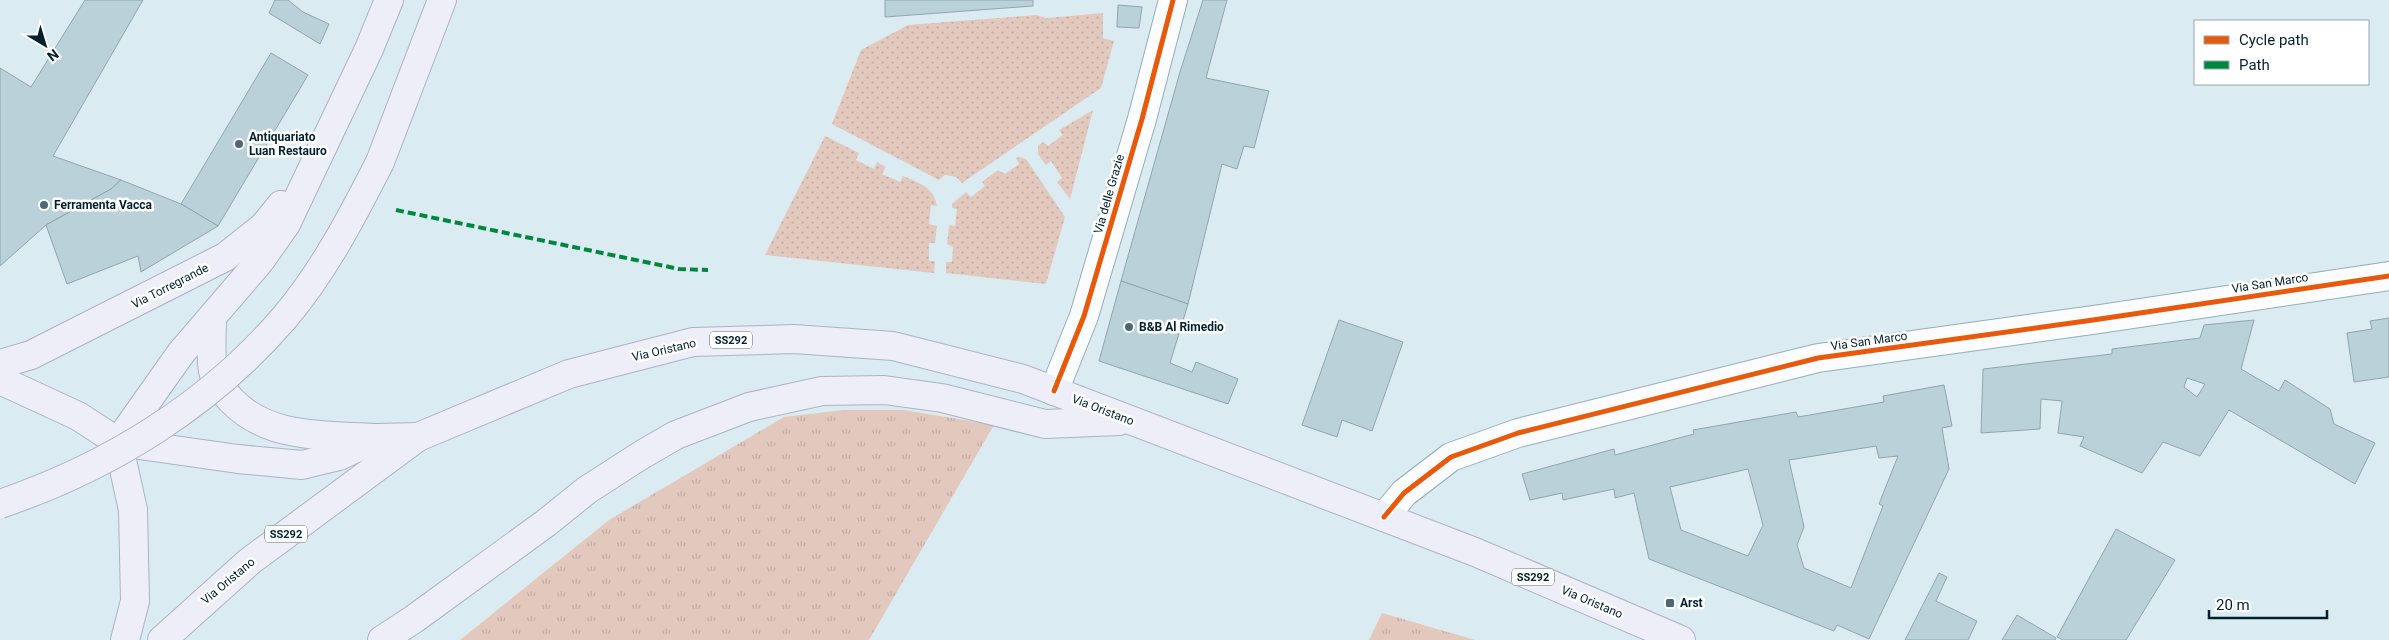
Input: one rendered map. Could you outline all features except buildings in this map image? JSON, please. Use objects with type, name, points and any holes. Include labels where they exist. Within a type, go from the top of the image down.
[{"type":"main road","name":"Via Torregrande","points":[[118,442],[181,353],[260,261],[286,224],[369,50],[389,0]]},
{"type":"main road","points":[[0,504],[29,494],[115,454],[156,431],[221,382],[257,348],[286,315],[330,253],[359,204],[380,162],[442,0]]},
{"type":"main road","name":"Via Torregrande","points":[[0,364],[31,355],[225,257],[263,226],[313,168]]},
{"type":"main road","points":[[212,317],[213,372],[223,392],[244,413],[271,427],[301,434],[378,438]]},
{"type":"main road","name":"Via Oristano","points":[[162,640],[250,561],[418,437],[569,374],[693,342],[794,339],[893,346],[1023,379],[1475,552],[1681,640]]},
{"type":"main road","name":"SS292","points":[[0,380],[78,416],[118,442]]},
{"type":"main road","points":[[382,640],[546,523],[588,490],[643,454],[676,435],[749,406],[822,390],[884,390],[923,396],[1045,424],[1131,420]]},
{"type":"main road","name":"Via Oristano","points":[[118,442],[247,460],[302,465],[338,456],[378,438],[418,437]]},
{"type":"main road","points":[[118,442],[133,510],[135,601],[125,640]]},
{"type":"street","name":"Via delle Grazie","points":[[1054,391],[1084,316],[1144,112],[1173,0]]},
{"type":"street","name":"Via San Marco","points":[[1384,516],[1404,492],[1451,457],[1518,433],[1818,358],[2389,276]]},
{"type":"green space","points":[[1103,13],[1103,38],[1114,41],[1101,88],[962,183],[956,177],[945,175],[939,180],[832,124],[861,50],[908,25],[1036,15],[1047,18]]},
{"type":"green space","points":[[1093,110],[1070,199],[1057,182],[1062,178],[1051,161],[1046,165],[1038,154],[1038,146],[1043,142],[1048,146],[1063,135],[1059,130]]},
{"type":"green space","points":[[825,136],[859,153],[856,160],[874,169],[877,162],[886,167],[882,174],[900,182],[903,176],[925,186],[933,194],[937,206],[931,205],[929,224],[937,226],[935,243],[929,243],[929,261],[935,261],[934,273],[765,255]]},
{"type":"green space","points":[[1016,158],[1026,159],[1065,217],[1046,284],[946,273],[946,262],[952,262],[953,247],[947,244],[949,225],[955,226],[957,209],[952,208],[952,204],[966,192],[971,197],[985,186],[982,182],[998,170],[1005,174],[1019,164]]},
{"type":"green space","points":[[843,410],[904,410],[994,425],[869,640],[460,640],[609,520],[784,417]]},
{"type":"green space","points":[[1382,613],[1475,640],[1369,640]]},
{"type":"marked path","points":[[396,210],[679,269],[708,270]]},
{"type":"cycle path","points":[[1054,391],[1084,316],[1142,119],[1173,0]]},
{"type":"cycle path","points":[[1384,517],[1404,493],[1451,457],[1518,433],[1818,358],[2389,276]]},
{"type":"place","name":"Antiquariato Luan Restauro","points":[[239,144]]},
{"type":"place","name":"Ferramenta Vacca","points":[[44,205]]},
{"type":"place","name":"B&B Al Rimedio","points":[[1129,327]]},
{"type":"place","name":"Arst","points":[[1670,603]]}]
